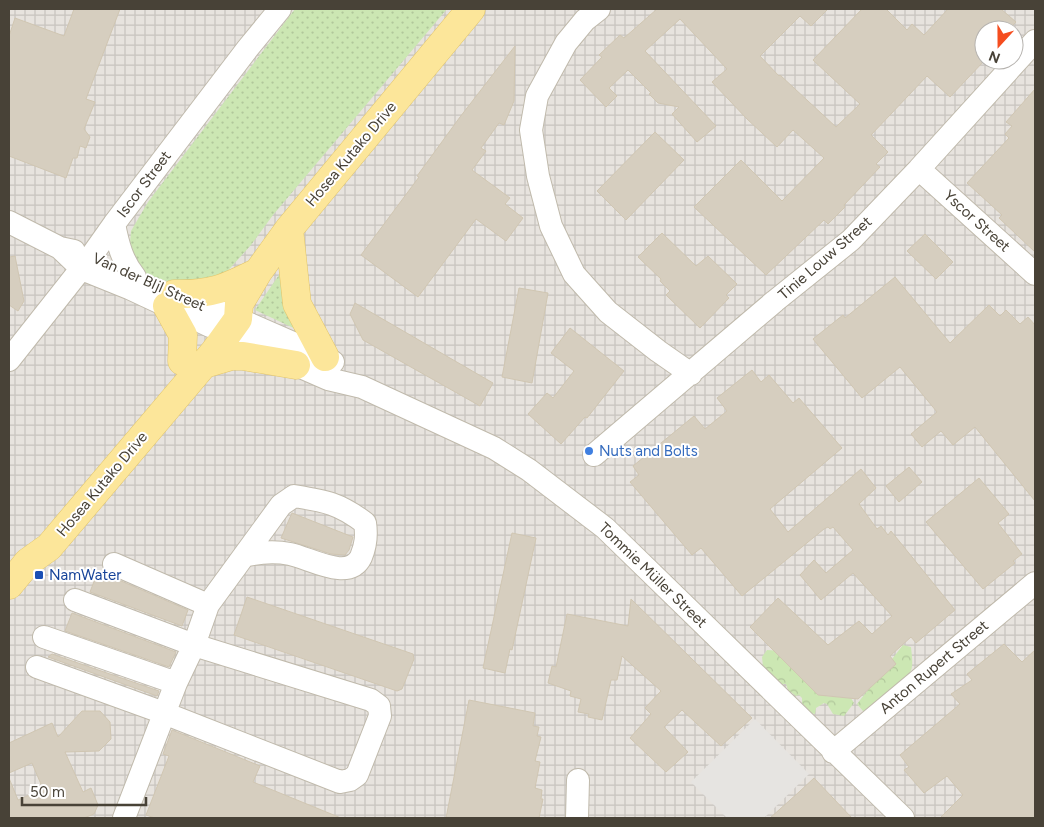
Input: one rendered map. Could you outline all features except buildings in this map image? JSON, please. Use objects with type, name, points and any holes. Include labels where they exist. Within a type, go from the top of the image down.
[{"type":"main road","name":"Hosea Kutako Drive","points":[[9,585],[28,562],[36,542],[43,532],[193,362],[227,319],[289,229],[471,9]]},
{"type":"main road","points":[[289,229],[297,304],[325,357]]},
{"type":"main road","points":[[258,272],[226,288],[170,300],[193,362],[230,356],[243,356],[296,365]]},
{"type":"street","name":"Iscor Street","points":[[9,360],[87,262],[248,48],[280,9]]},
{"type":"street","points":[[599,9],[585,20],[566,43],[537,96],[531,130],[538,176],[551,226],[574,274],[608,312],[691,374]]},
{"type":"street","name":"Tinie Louw Street","points":[[594,455],[775,301],[851,240],[919,169],[1035,41]]},
{"type":"street","name":"Yscor Street","points":[[919,169],[1035,274]]},
{"type":"street","name":"Van der BIjl Street","points":[[9,222],[87,262],[129,288],[227,319]]},
{"type":"street","points":[[114,224],[120,253],[126,266],[135,277]]},
{"type":"street","name":"Van der BIjl Street","points":[[87,262],[135,277],[170,300]]},
{"type":"street","name":"Tommie Müller Street","points":[[227,319],[325,357],[362,387]]},
{"type":"street","name":"Tommie Müller Street","points":[[227,319],[296,365],[328,378],[362,387],[494,448],[529,470],[605,528],[833,752],[903,818]]},
{"type":"street","points":[[124,818],[176,683],[194,645],[208,605],[244,556],[281,506],[294,496],[324,501],[349,511],[365,523],[367,536],[364,550],[358,563],[348,569],[333,568],[289,554],[262,552],[244,556]]},
{"type":"street","points":[[114,564],[208,605]]},
{"type":"street","name":"Anton Rupert Street","points":[[833,752],[1035,583]]},
{"type":"street","points":[[37,667],[164,713],[340,782],[350,780],[357,775],[380,716],[379,706],[371,700],[194,645],[75,600]]},
{"type":"street","points":[[44,637],[176,683]]},
{"type":"street","points":[[578,780],[578,818]]},
{"type":"shaded area","points":[[9,9],[1035,9],[1035,818],[9,818]]},
{"type":"shaded area","points":[[755,719],[809,774],[764,818],[727,818],[691,782]]},
{"type":"green space","points":[[295,9],[447,9],[273,215],[251,245],[223,276],[172,283],[146,274],[139,269],[134,261],[130,243],[131,231],[148,202]]},
{"type":"green space","points":[[283,269],[300,331],[255,310]]},
{"type":"green space","points":[[903,645],[911,647],[912,669],[910,673],[897,686],[887,692],[875,706],[863,711],[857,704]]},
{"type":"green space","points":[[767,650],[782,651],[825,696],[851,698],[854,703],[844,716],[833,714],[827,704],[824,703],[816,708],[815,714],[810,713],[802,703],[802,698],[799,695],[796,696],[788,690],[786,684],[781,684],[763,667],[762,657]]},
{"type":"place","name":"Nuts and Bolts","points":[[589,451]]},
{"type":"place","name":"NamWater","points":[[39,575]]}]
